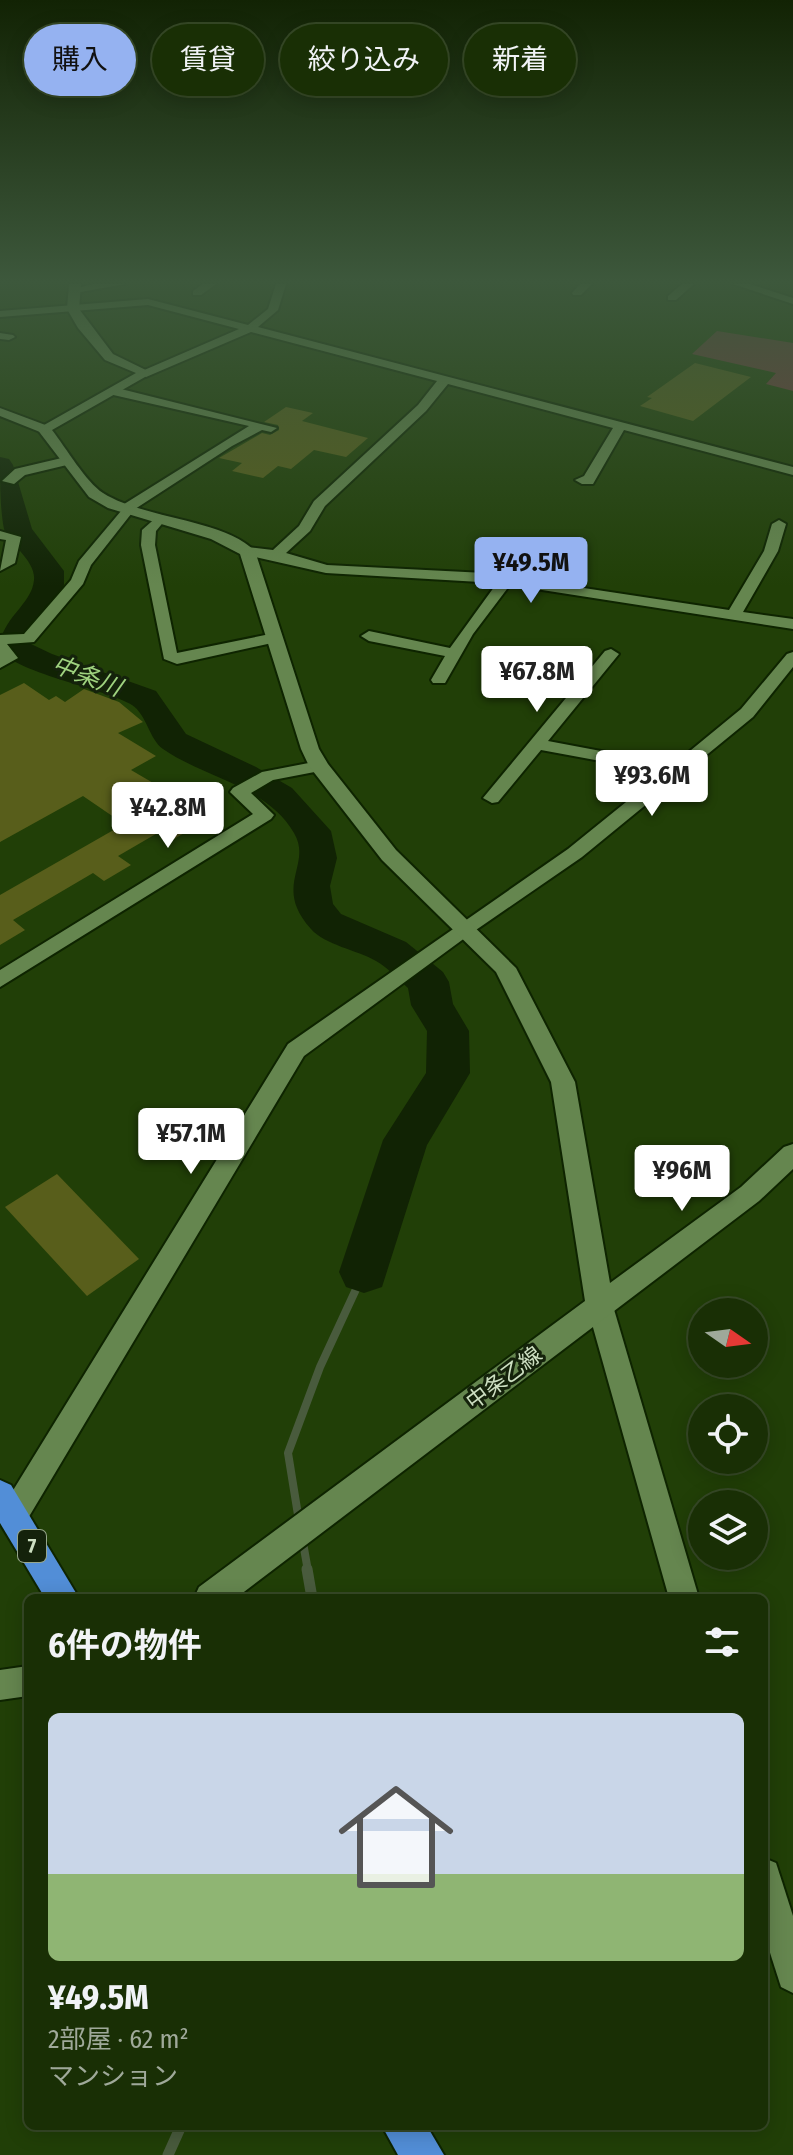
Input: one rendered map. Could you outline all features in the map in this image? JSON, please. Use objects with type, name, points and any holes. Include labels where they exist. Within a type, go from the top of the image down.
[{"type":"highway","name":"7","points":[[7,1505],[61,1594]]},
{"type":"highway","points":[[405,2130],[423,2155]]},
{"type":"street","points":[[44,429],[125,385]]},
{"type":"street","points":[[276,555],[305,528],[319,504],[422,408],[441,385]]},
{"type":"street","points":[[462,385],[793,471]]},
{"type":"street","points":[[0,640],[28,639],[78,581],[84,564],[127,509],[227,443],[265,427],[113,391]]},
{"type":"street","points":[[0,412],[44,429],[94,494],[127,509],[216,536],[247,551],[276,555],[326,569],[506,581],[793,624]]},
{"type":"street","points":[[582,480],[588,481],[620,426]]},
{"type":"street","points":[[9,481],[20,472],[66,461]]},
{"type":"street","points":[[159,519],[149,530],[148,545],[170,656],[177,659],[275,638]]},
{"type":"street","points":[[734,615],[771,551],[779,524]]},
{"type":"street","points":[[0,535],[14,537],[8,563],[0,567]]},
{"type":"street","points":[[247,551],[310,749],[319,766],[389,855],[505,968],[563,1082],[600,1306],[683,1594]]},
{"type":"street","points":[[439,680],[466,633],[506,581]]},
{"type":"street","points":[[369,636],[456,654]]},
{"type":"street","points":[[0,646],[10,658],[0,663]]},
{"type":"street","points":[[492,798],[611,654]]},
{"type":"street","points":[[7,1505],[296,1050],[466,927],[575,853],[747,713],[793,657]]},
{"type":"street","points":[[538,744],[638,763],[670,776]]},
{"type":"street","points":[[0,980],[265,815],[239,792],[268,776],[319,766]]},
{"type":"street","name":"中条乙線","points":[[215,1594],[750,1194],[793,1154]]},
{"type":"street","points":[[0,1685],[24,1682]]},
{"type":"street","points":[[768,1889],[793,1975]]},
{"type":"shaded area","points":[[768,385],[793,385],[793,391]]},
{"type":"building","points":[[665,385],[741,385],[693,421],[640,406],[652,398],[647,397]]},
{"type":"building","points":[[286,407],[313,413],[302,421],[368,438],[346,457],[314,450],[291,469],[278,466],[263,478],[232,471],[242,463],[219,458],[262,433],[270,435],[279,430],[278,425],[264,422]]},
{"type":"building","points":[[24,683],[49,700],[56,696],[65,702],[84,689],[119,702],[143,722],[118,733],[156,756],[131,770],[201,811],[188,818],[198,825],[174,839],[161,831],[118,856],[131,865],[104,881],[93,873],[13,920],[25,930],[0,945],[0,895],[124,824],[83,796],[0,842],[0,695]]},
{"type":"building","points":[[57,1174],[139,1259],[87,1296],[5,1207]]},
{"type":"waterway","name":"中条川","points":[[0,465],[18,530],[49,571],[49,585],[15,631],[16,648],[41,661],[144,698],[160,717],[173,741],[244,774],[279,796],[313,831],[318,858],[311,886],[314,906],[327,923],[392,952],[428,982],[432,1005],[448,1031],[448,1073],[406,1140],[364,1272]]},
{"type":"waterway","points":[[299,1521],[288,1453],[320,1367],[364,1272]]},
{"type":"waterway","points":[[302,1537],[308,1571]]},
{"type":"waterway","points":[[307,1569],[311,1594]]},
{"type":"waterway","points":[[168,2155],[179,2130]]}]
